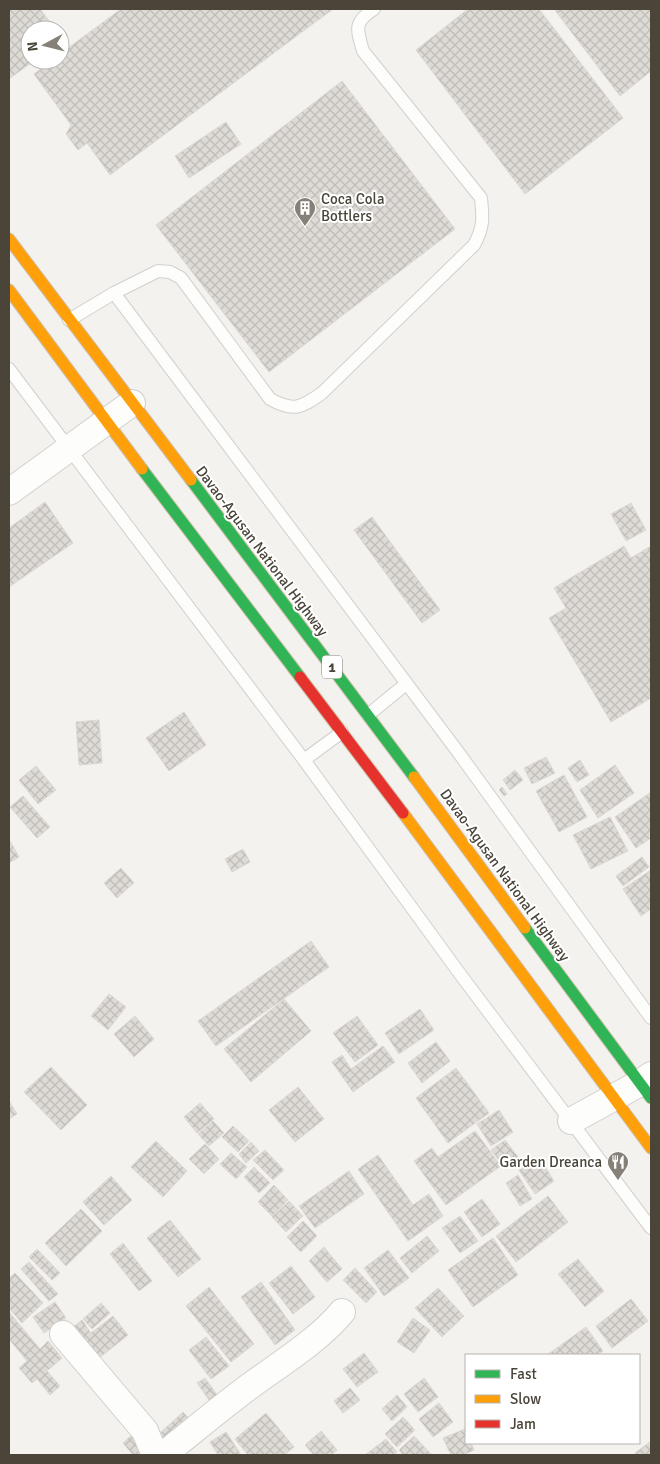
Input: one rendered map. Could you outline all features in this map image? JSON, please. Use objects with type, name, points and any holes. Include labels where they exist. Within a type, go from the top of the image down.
[{"type":"highway","name":"Davao-Agusan National Highway","points":[[9,239],[647,1086]]},
{"type":"highway","name":"1","points":[[9,290],[342,732],[651,1148]]},
{"type":"street","points":[[9,492],[132,404]]},
{"type":"street","points":[[571,1121],[613,1098],[647,1086]]},
{"type":"street","points":[[163,1455],[249,1387],[297,1352],[342,1312]]},
{"type":"street","points":[[63,1334],[144,1431],[155,1455]]},
{"type":"lane","points":[[69,320],[114,293],[158,271],[170,272],[182,278],[270,399],[284,407],[303,407],[322,393],[474,245],[481,232],[483,216],[481,198],[363,51],[357,30],[363,16],[374,9]]},
{"type":"lane","points":[[114,293],[458,752],[651,1018]]},
{"type":"lane","points":[[9,369],[304,760],[460,974],[651,1228]]},
{"type":"lane","points":[[368,715],[406,684]]},
{"type":"lane","points":[[304,760],[342,732]]},
{"type":"building","points":[[9,9],[40,9],[48,20],[20,20],[21,70],[9,79]]},
{"type":"building","points":[[121,9],[333,9],[110,175],[87,143],[78,150],[66,134],[71,125],[34,74],[39,70],[70,70],[70,47]]},
{"type":"building","points":[[468,9],[539,9],[623,118],[525,194],[416,50]]},
{"type":"building","points":[[554,9],[651,9],[651,71],[620,96]]},
{"type":"building","name":"Coca Cola Bottlers","points":[[342,81],[455,229],[269,372],[156,225]]},
{"type":"building","points":[[226,122],[241,144],[189,178],[175,156]]},
{"type":"building","points":[[45,502],[73,543],[9,587],[9,528]]},
{"type":"building","points":[[631,503],[646,530],[626,541],[611,514]]},
{"type":"building","points":[[372,517],[440,610],[422,623],[354,530]]},
{"type":"building","points":[[624,546],[631,558],[651,546],[651,698],[611,722],[549,618],[566,608],[554,588]]},
{"type":"building","points":[[184,712],[206,745],[169,771],[146,738]]},
{"type":"building","points":[[99,720],[102,763],[79,765],[76,722]]},
{"type":"building","points":[[546,757],[555,773],[532,784],[524,768]]},
{"type":"building","points":[[580,760],[589,775],[577,782],[568,768]]},
{"type":"building","points":[[615,765],[634,793],[598,818],[580,790]]},
{"type":"building","points":[[36,766],[56,790],[38,804],[19,780]]},
{"type":"building","points":[[515,770],[523,780],[510,790],[503,780]]},
{"type":"building","points":[[564,775],[587,817],[559,832],[536,791]]},
{"type":"building","points":[[502,787],[507,794],[504,796],[499,790]]},
{"type":"building","points":[[651,792],[651,838],[636,848],[615,817]]},
{"type":"building","points":[[23,796],[50,827],[37,838],[10,807]]},
{"type":"building","points":[[610,817],[628,851],[591,869],[573,835]]},
{"type":"building","points":[[9,842],[19,857],[9,863]]},
{"type":"building","points":[[243,849],[250,862],[232,872],[225,859]]},
{"type":"building","points":[[642,857],[649,867],[623,886],[616,876]]},
{"type":"building","points":[[121,868],[134,883],[117,898],[104,883]]},
{"type":"building","points":[[651,870],[651,909],[641,916],[623,889]]},
{"type":"building","points":[[311,941],[329,967],[216,1046],[198,1021]]},
{"type":"building","points":[[109,994],[126,1007],[108,1030],[91,1016]]},
{"type":"building","points":[[284,999],[311,1031],[251,1082],[224,1049]]},
{"type":"building","points":[[420,1009],[434,1030],[399,1054],[385,1033]]},
{"type":"building","points":[[135,1016],[154,1039],[134,1057],[114,1034]]},
{"type":"building","points":[[357,1016],[378,1045],[355,1062],[333,1033]]},
{"type":"building","points":[[436,1042],[450,1061],[422,1083],[408,1063]]},
{"type":"building","points":[[383,1046],[395,1062],[353,1092],[332,1062],[342,1055],[351,1069]]},
{"type":"building","points":[[51,1067],[87,1105],[61,1130],[24,1092]]},
{"type":"building","points":[[456,1068],[489,1113],[448,1143],[416,1098]]},
{"type":"building","points":[[298,1087],[324,1119],[295,1142],[269,1110]]},
{"type":"building","points":[[9,1101],[17,1114],[9,1119]]},
{"type":"building","points":[[200,1103],[214,1119],[197,1133],[184,1117]]},
{"type":"building","points":[[499,1110],[513,1132],[491,1146],[477,1124]]},
{"type":"building","points":[[213,1121],[224,1133],[209,1146],[198,1134]]},
{"type":"building","points":[[233,1126],[249,1141],[238,1152],[222,1137]]},
{"type":"building","points":[[475,1131],[501,1166],[446,1205],[414,1161],[432,1148],[438,1157]]},
{"type":"building","points":[[505,1140],[519,1158],[505,1168],[491,1150]]},
{"type":"building","points":[[156,1141],[187,1171],[163,1197],[131,1167]]},
{"type":"building","points":[[251,1142],[259,1151],[246,1163],[239,1154]]},
{"type":"building","points":[[205,1144],[219,1159],[204,1174],[189,1159]]},
{"type":"building","points":[[265,1150],[284,1170],[273,1180],[253,1160]]},
{"type":"building","points":[[231,1153],[247,1167],[236,1179],[220,1164]]},
{"type":"building","points":[[378,1155],[413,1205],[429,1194],[443,1216],[408,1241],[358,1169]]},
{"type":"building","points":[[539,1157],[554,1181],[535,1194],[519,1170]]},
{"type":"building","points":[[254,1167],[270,1183],[259,1193],[244,1177]]},
{"type":"building","points":[[349,1171],[364,1194],[315,1228],[299,1206]]},
{"type":"building","points":[[518,1175],[532,1199],[520,1206],[506,1183]]},
{"type":"building","points":[[111,1176],[132,1200],[104,1225],[83,1202]]},
{"type":"building","points":[[274,1185],[288,1200],[272,1216],[258,1202]]},
{"type":"building","points":[[548,1196],[568,1222],[516,1262],[496,1236]]},
{"type":"building","points":[[482,1199],[500,1224],[482,1237],[464,1212]]},
{"type":"building","points":[[289,1201],[303,1216],[286,1232],[272,1217]]},
{"type":"building","points":[[81,1209],[102,1231],[66,1266],[45,1243]]},
{"type":"building","points":[[460,1216],[478,1241],[460,1253],[442,1228]]},
{"type":"building","points":[[170,1220],[201,1259],[178,1277],[147,1238]]},
{"type":"building","points":[[303,1221],[317,1236],[301,1252],[287,1237]]},
{"type":"building","points":[[427,1236],[439,1251],[412,1273],[400,1258]]},
{"type":"building","points":[[493,1238],[518,1275],[473,1307],[448,1270]]},
{"type":"building","points":[[123,1243],[152,1281],[139,1291],[110,1254]]},
{"type":"building","points":[[324,1247],[342,1269],[327,1282],[309,1261]]},
{"type":"building","points":[[37,1249],[60,1273],[52,1280],[29,1257]]},
{"type":"building","points":[[388,1250],[409,1278],[384,1296],[364,1268]]},
{"type":"building","points":[[578,1259],[604,1291],[585,1307],[558,1274]]},
{"type":"building","points":[[29,1262],[58,1294],[49,1301],[21,1269]]},
{"type":"building","points":[[291,1266],[315,1297],[293,1314],[269,1283]]},
{"type":"building","points":[[355,1268],[377,1292],[366,1303],[343,1280]]},
{"type":"building","points":[[15,1273],[43,1303],[22,1323],[9,1308],[9,1278]]},
{"type":"building","points":[[261,1282],[295,1330],[275,1345],[241,1297]]},
{"type":"building","points":[[209,1287],[254,1344],[231,1362],[186,1306]]},
{"type":"building","points":[[438,1288],[464,1316],[442,1337],[415,1308]]},
{"type":"building","points":[[631,1299],[648,1321],[612,1348],[596,1326]]},
{"type":"building","points":[[55,1302],[66,1318],[44,1333],[33,1317]]},
{"type":"building","points":[[101,1303],[110,1313],[92,1329],[83,1319]]},
{"type":"building","points":[[9,1312],[40,1349],[48,1341],[62,1358],[47,1371],[60,1386],[50,1395],[37,1379],[32,1383],[19,1368],[27,1361],[9,1339]]},
{"type":"building","points":[[113,1316],[128,1335],[98,1359],[73,1327],[82,1320],[91,1333]]},
{"type":"building","points":[[413,1318],[430,1330],[414,1353],[397,1342]]},
{"type":"building","points":[[586,1327],[603,1351],[599,1354],[548,1354]]},
{"type":"building","points":[[206,1337],[229,1366],[211,1379],[189,1350]]},
{"type":"building","points":[[364,1353],[378,1372],[357,1387],[343,1369]]},
{"type":"building","points":[[205,1378],[220,1399],[212,1404],[197,1383]]},
{"type":"building","points":[[424,1378],[438,1397],[418,1412],[404,1394]]},
{"type":"building","points":[[350,1388],[360,1400],[343,1413],[334,1401]]},
{"type":"building","points":[[397,1395],[407,1407],[392,1421],[382,1409]]},
{"type":"building","points":[[439,1403],[453,1422],[433,1437],[419,1419]]},
{"type":"building","points":[[183,1412],[191,1421],[168,1442],[159,1434]]},
{"type":"building","points":[[266,1413],[294,1447],[284,1455],[248,1455],[235,1439]]},
{"type":"building","points":[[403,1417],[415,1430],[397,1447],[385,1434]]},
{"type":"building","points":[[465,1429],[465,1444],[471,1444],[474,1450],[463,1455],[451,1455],[443,1438]]},
{"type":"building","points":[[136,1431],[150,1447],[141,1455],[133,1455],[123,1443]]},
{"type":"building","points":[[321,1431],[337,1450],[331,1455],[314,1455],[305,1445]]},
{"type":"building","points":[[226,1432],[240,1453],[237,1455],[218,1455],[210,1442]]},
{"type":"building","points":[[414,1436],[432,1455],[403,1455],[399,1450]]},
{"type":"building","points":[[386,1439],[397,1452],[392,1455],[365,1455]]},
{"type":"building","points":[[651,1441],[651,1455],[637,1455],[635,1453]]},
{"type":"traffic: fast","points":[[142,469],[300,677]]},
{"type":"traffic: fast","points":[[191,480],[414,777]]},
{"type":"traffic: fast","points":[[525,928],[651,1098]]},
{"type":"traffic: slow","points":[[9,239],[191,480]]},
{"type":"traffic: slow","points":[[9,290],[142,469]]},
{"type":"traffic: slow","points":[[414,777],[525,928]]},
{"type":"traffic: slow","points":[[403,813],[651,1148]]},
{"type":"traffic: jam","points":[[300,677],[403,813]]},
{"type":"place","name":"Coca Cola Bottlers","points":[[305,227]]},
{"type":"place","name":"Garden Dreanca","points":[[618,1181]]}]
